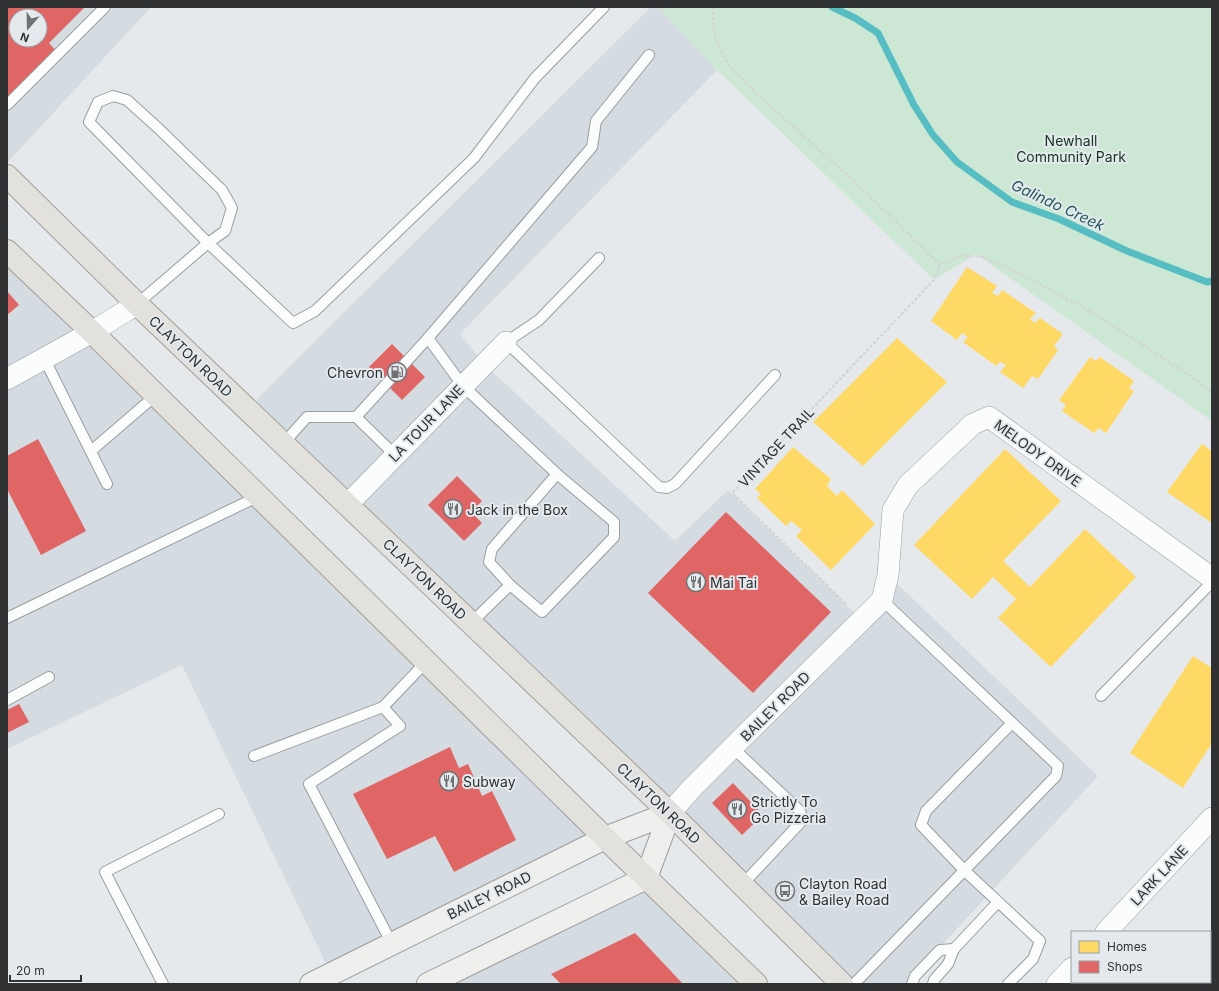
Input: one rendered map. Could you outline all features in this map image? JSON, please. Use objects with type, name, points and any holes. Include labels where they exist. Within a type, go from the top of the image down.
[{"type":"main road","name":"CLAYTON ROAD","points":[[7,176],[137,304],[670,813],[842,984]]},
{"type":"main road","points":[[7,251],[92,332],[605,838],[756,984]]},
{"type":"street","points":[[7,379],[92,332],[137,304]]},
{"type":"street","name":"LA TOUR LANE","points":[[347,505],[506,342]]},
{"type":"street","name":"MELODY DRIVE","points":[[882,600],[888,575],[893,510],[908,485],[973,424],[989,417],[1212,578]]},
{"type":"street","name":"BAILEY ROAD","points":[[646,878],[670,813],[690,790],[882,600]]},
{"type":"street","name":"BAILEY ROAD","points":[[311,984],[605,838],[670,813]]},
{"type":"street","name":"LARK LANE","points":[[1107,931],[1212,818]]},
{"type":"street","points":[[428,984],[646,878]]},
{"type":"street","points":[[1057,984],[1071,969]]},
{"type":"lane","points":[[7,105],[105,7]]},
{"type":"lane","points":[[137,304],[208,242],[225,231],[232,208],[222,190],[127,100],[112,96],[98,102],[89,122],[208,242],[293,323],[315,311],[474,158],[535,78],[604,7]]},
{"type":"lane","points":[[356,417],[428,338],[592,147],[596,121],[649,55]]},
{"type":"lane","points":[[599,258],[539,320],[506,342],[659,487],[666,488],[675,484],[775,375]]},
{"type":"lane","points":[[428,338],[463,386],[557,474],[614,522],[614,537],[542,612],[510,585],[489,562],[492,549],[557,474]]},
{"type":"lane","points":[[44,358],[107,484]]},
{"type":"lane","points":[[91,451],[156,395]]},
{"type":"lane","points":[[283,444],[307,417],[356,417],[395,455]]},
{"type":"lane","points":[[7,618],[259,496]]},
{"type":"lane","points":[[1101,696],[1212,582]]},
{"type":"lane","points":[[471,623],[510,585]]},
{"type":"lane","points":[[854,984],[1056,776],[1058,766],[882,600]]},
{"type":"lane","points":[[254,756],[383,708],[426,662]]},
{"type":"lane","points":[[7,700],[49,677]]},
{"type":"lane","points":[[383,708],[400,726],[309,784],[392,944]]},
{"type":"lane","points":[[1008,984],[1033,959],[1040,941],[964,870],[921,825],[926,811],[1012,723]]},
{"type":"lane","points":[[733,748],[800,811],[802,817],[800,823],[742,885]]},
{"type":"lane","points":[[163,984],[105,872],[219,814]]},
{"type":"lane","points":[[934,984],[934,980],[948,964],[954,949],[998,902]]},
{"type":"lane","points":[[912,984],[915,976],[940,950],[954,949]]},
{"type":"path","points":[[712,7],[716,40],[729,66],[758,95],[856,183],[940,265],[958,256],[979,256],[1004,266],[1085,308],[1168,361],[1212,392]]},
{"type":"path","name":"VINTAGE TRAIL","points":[[862,620],[732,493],[934,280],[940,265]]},
{"type":"shaded area","points":[[7,7],[151,7],[7,163]]},
{"type":"shaded area","points":[[651,7],[659,7],[717,70],[460,334],[484,364],[675,541],[728,490],[862,620],[888,575],[1098,776],[906,984],[842,984],[247,409]]},
{"type":"shaded area","points":[[7,251],[605,838],[331,974],[182,665],[7,749]]},
{"type":"shaded area","points":[[646,878],[756,984],[428,984]]},
{"type":"green space","name":"Newhall Community Park","points":[[659,7],[1212,7],[1212,421],[976,254],[934,280],[717,70]]},
{"type":"building: Homes","points":[[967,267],[997,286],[992,293],[998,296],[1002,290],[1036,313],[1030,319],[1035,323],[1040,318],[1063,334],[1054,346],[1058,350],[1038,379],[1032,376],[1023,388],[1000,372],[1006,365],[1000,362],[996,366],[963,342],[968,337],[962,333],[957,340],[931,321]]},
{"type":"building: Homes","points":[[897,338],[947,382],[863,466],[813,422]]},
{"type":"building: Homes","points":[[1090,357],[1096,361],[1100,357],[1134,381],[1129,388],[1134,391],[1106,433],[1099,428],[1094,433],[1062,411],[1066,405],[1059,400]]},
{"type":"building: Homes","points":[[1202,444],[1212,451],[1212,523],[1167,492]]},
{"type":"building: Homes","points":[[793,447],[831,479],[827,486],[837,496],[842,490],[875,524],[831,570],[796,536],[802,530],[791,521],[786,526],[757,498],[761,494],[755,489]]},
{"type":"building: Homes","points":[[1005,449],[1061,501],[1003,561],[1030,587],[1085,529],[1136,577],[1051,667],[998,618],[1016,599],[993,577],[972,599],[914,545]]},
{"type":"building: Homes","points":[[1193,656],[1212,668],[1212,743],[1183,788],[1130,753]]},
{"type":"building: Shops","points":[[7,7],[85,7],[49,43],[57,52],[7,99]]},
{"type":"building: Shops","points":[[7,291],[19,305],[7,315]]},
{"type":"building: Shops","name":"Chevron","points":[[392,344],[425,377],[402,400],[369,367]]},
{"type":"building: Shops","points":[[38,439],[86,531],[41,555],[7,489],[7,456]]},
{"type":"building: Shops","name":"Jack in the Box","points":[[457,476],[482,501],[471,512],[482,523],[464,541],[428,505]]},
{"type":"building: Shops","points":[[726,512],[831,612],[753,693],[648,593]]},
{"type":"building: Shops","points":[[19,704],[29,722],[7,733],[7,710]]},
{"type":"building: Shops","points":[[450,747],[459,768],[468,764],[482,796],[492,791],[516,840],[454,872],[435,836],[387,859],[353,794]]},
{"type":"building: Shops","name":"Strictly To Go Pizzeria","points":[[733,783],[763,815],[742,835],[712,803]]},
{"type":"building: Shops","points":[[635,933],[683,984],[561,984],[551,974]]},
{"type":"waterway","name":"Galindo Creek","points":[[832,7],[855,18],[878,33],[914,105],[933,135],[957,162],[1012,202],[1059,219],[1127,251],[1207,282],[1212,281]]},
{"type":"place","name":"Chevron","points":[[397,372]]},
{"type":"place","name":"Jack in the Box","points":[[453,509]]},
{"type":"place","name":"Mai Tai","points":[[696,582]]},
{"type":"place","name":"Subway","points":[[449,781]]},
{"type":"place","name":"Strictly To Go Pizzeria","points":[[737,809]]},
{"type":"place","name":"Clayton Road & Bailey Road","points":[[785,891]]}]
